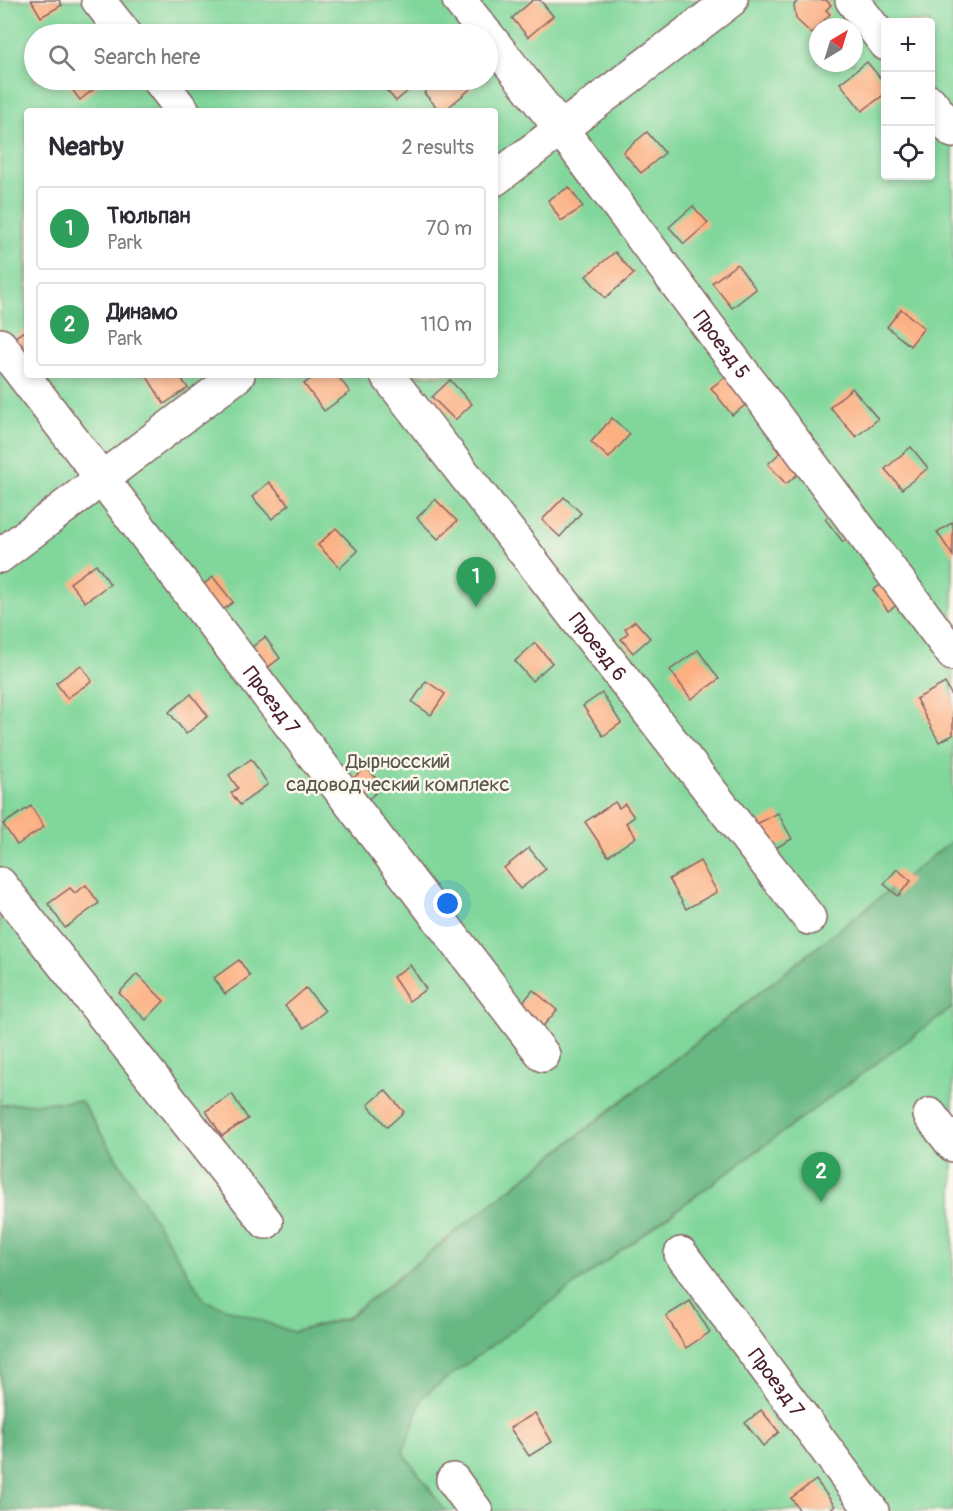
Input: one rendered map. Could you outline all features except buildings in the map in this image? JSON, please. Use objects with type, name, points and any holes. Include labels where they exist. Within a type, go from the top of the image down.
[{"type":"street","points":[[98,0],[116,24]]},
{"type":"street","name":"Проезд 5","points":[[459,0],[478,24]]},
{"type":"street","points":[[498,178],[731,0]]},
{"type":"street","points":[[852,0],[881,39]]},
{"type":"street","name":"Проезд 5","points":[[498,49],[561,129],[953,654]]},
{"type":"street","points":[[167,90],[181,108]]},
{"type":"street","points":[[935,108],[953,131]]},
{"type":"street","name":"Проезд 7","points":[[0,345],[24,376]]},
{"type":"street","name":"Проезд 7","points":[[25,378],[543,1055]]},
{"type":"street","points":[[0,556],[234,378]]},
{"type":"street","name":"Проезд 6","points":[[389,378],[809,918]]},
{"type":"street","points":[[0,884],[266,1222]]},
{"type":"street","points":[[930,1115],[953,1145]]},
{"type":"street","name":"Проезд 7","points":[[681,1254],[872,1511]]},
{"type":"street","points":[[453,1480],[476,1511]]},
{"type":"green space","name":"Дырносский садоводческий комплекс","points":[[0,0],[953,0],[953,840],[346,1318],[293,1332],[205,1301],[81,1101],[0,1105]]},
{"type":"green space","points":[[953,840],[953,1007],[423,1396],[403,1452],[445,1511],[0,1511],[0,1105],[81,1101],[205,1301],[293,1332],[346,1319]]},
{"type":"green space","points":[[953,1007],[953,1511],[445,1511],[403,1452],[423,1396]]},
{"type":"place","name":"Тюльпан","points":[[476,607]]},
{"type":"place","name":"Динамо","points":[[821,1202]]}]
